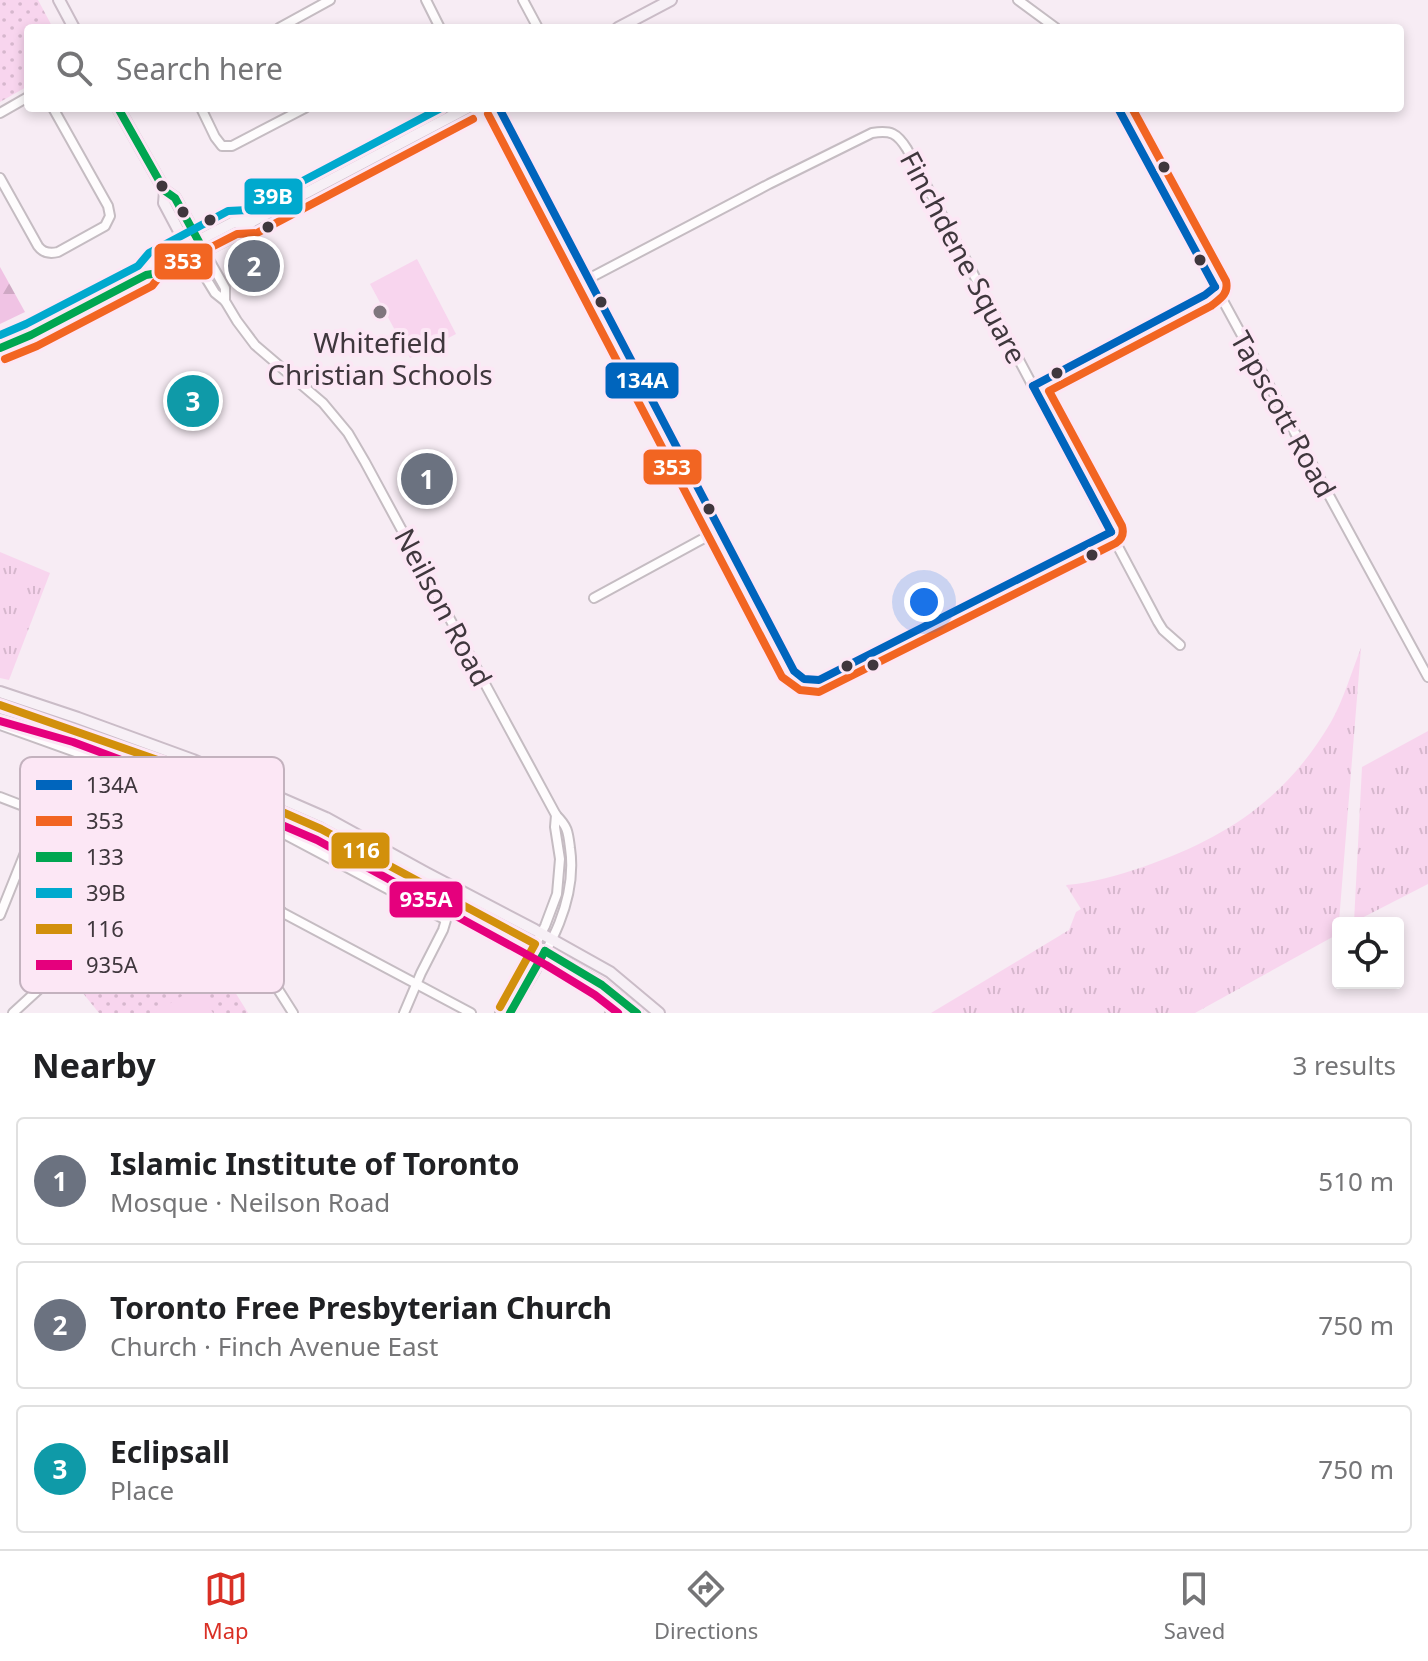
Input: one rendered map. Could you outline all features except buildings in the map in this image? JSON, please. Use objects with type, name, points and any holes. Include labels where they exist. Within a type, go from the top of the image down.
[{"type":"main road","points":[[59,0],[72,24]]},
{"type":"main road","points":[[626,24],[671,0]]},
{"type":"main road","name":"Neilson Road","points":[[120,112],[165,191],[175,198],[198,240],[198,254]]},
{"type":"main road","points":[[0,348],[146,275],[158,273],[240,233],[251,222],[459,112]]},
{"type":"main road","name":"Neilson Road","points":[[165,191],[164,203],[187,246],[198,254]]},
{"type":"main road","points":[[146,275],[155,263],[198,240],[234,222],[251,222]]},
{"type":"main road","points":[[0,692],[185,757]]},
{"type":"main road","points":[[0,708],[77,731],[147,757]]},
{"type":"main road","points":[[284,800],[326,818],[602,985],[637,1013]]},
{"type":"main road","points":[[284,813],[546,936],[610,972],[659,1013]]},
{"type":"street","points":[[286,24],[330,0]]},
{"type":"street","points":[[426,0],[438,24]]},
{"type":"street","points":[[523,0],[536,24]]},
{"type":"street","points":[[1018,0],[1051,24]]},
{"type":"street","points":[[0,113],[24,99]]},
{"type":"street","points":[[0,178],[38,246],[45,252],[58,252],[105,226],[110,216],[108,206],[55,112]]},
{"type":"street","points":[[203,112],[222,146],[232,146],[297,112]]},
{"type":"street","points":[[501,112],[793,671],[804,679],[819,680],[1111,532]]},
{"type":"street","name":"Tapscott Road","points":[[1120,112],[1428,677]]},
{"type":"street","name":"Finchdene Square","points":[[588,279],[872,133],[883,131],[900,138],[1158,622],[1180,645]]},
{"type":"street","name":"Neilson Road","points":[[198,254],[215,293],[225,301],[255,345],[323,403],[348,433],[556,815],[567,826],[571,858],[569,890],[560,921],[540,948]]},
{"type":"street","points":[[1033,386],[1215,287]]},
{"type":"street","points":[[594,598],[719,530]]},
{"type":"street","points":[[0,725],[91,757]]},
{"type":"street","points":[[0,797],[20,805]]},
{"type":"street","points":[[284,834],[446,920],[404,1013]]},
{"type":"street","points":[[0,915],[20,865]]},
{"type":"street","points":[[284,913],[471,1013]]},
{"type":"street","points":[[500,1013],[540,948]]},
{"type":"street","points":[[510,1013],[540,948]]},
{"type":"street","points":[[13,1013],[35,993]]},
{"type":"street","points":[[280,993],[293,1013]]},
{"type":"green space","points":[[0,0],[38,0],[51,24],[24,24],[24,88],[0,102]]},
{"type":"green space","points":[[417,259],[456,334],[410,358],[370,284]]},
{"type":"green space","points":[[0,267],[25,312],[0,324]]},
{"type":"green space","points":[[0,552],[50,573],[9,680],[0,678]]},
{"type":"green space","points":[[1361,648],[1339,917],[1332,917],[1332,937],[1195,1013],[931,1013],[1069,930],[1076,912],[1081,909],[1066,885],[1115,876],[1173,856],[1227,829],[1251,812],[1294,773],[1331,722]]},
{"type":"green space","points":[[1428,731],[1428,884],[1364,917],[1354,917],[1362,767]]},
{"type":"green space","points":[[83,993],[236,993],[248,1013],[99,1013]]},
{"type":"green space","points":[[187,993],[201,993],[213,1013],[154,1013]]},
{"type":"transit line","name":"133","points":[[120,112],[165,191],[175,198],[204,251]]},
{"type":"transit line","name":"39B","points":[[0,335],[138,266],[149,253],[228,211],[248,210],[433,112]]},
{"type":"transit line","name":"134A","points":[[501,112],[794,671],[804,679],[819,680],[1111,532]]},
{"type":"transit line","name":"134A","points":[[1120,112],[1215,287]]},
{"type":"transit line","name":"353","points":[[488,114],[782,677],[800,690],[819,692],[1121,538],[1122,526],[1049,391],[1211,306],[1223,296],[1227,286],[1134,112]]},
{"type":"transit line","name":"353","points":[[5,359],[37,346],[152,286],[163,272],[237,234],[257,233],[473,119]]},
{"type":"transit line","name":"133","points":[[0,348],[146,275],[158,273],[204,251]]},
{"type":"transit line","name":"134A","points":[[1033,386],[1215,287]]},
{"type":"transit line","name":"134A","points":[[1033,386],[1111,532]]},
{"type":"transit line","name":"116","points":[[0,705],[149,757]]},
{"type":"transit line","name":"935A","points":[[0,721],[113,757]]},
{"type":"transit line","name":"116","points":[[284,813],[321,829],[535,944],[500,1007]]},
{"type":"transit line","name":"935A","points":[[284,826],[317,840],[546,965],[618,1013]]},
{"type":"transit line","name":"133","points":[[545,951],[602,985],[637,1013]]},
{"type":"transit line","name":"133","points":[[510,1013],[545,951]]},
{"type":"place","name":"Toronto Free Presbyterian Church","points":[[254,266]]},
{"type":"place","name":"Whitefield Christian Schools","points":[[380,312]]},
{"type":"place","name":"Eclipsall","points":[[193,401]]},
{"type":"place","name":"Islamic Institute of Toronto","points":[[427,479]]}]
